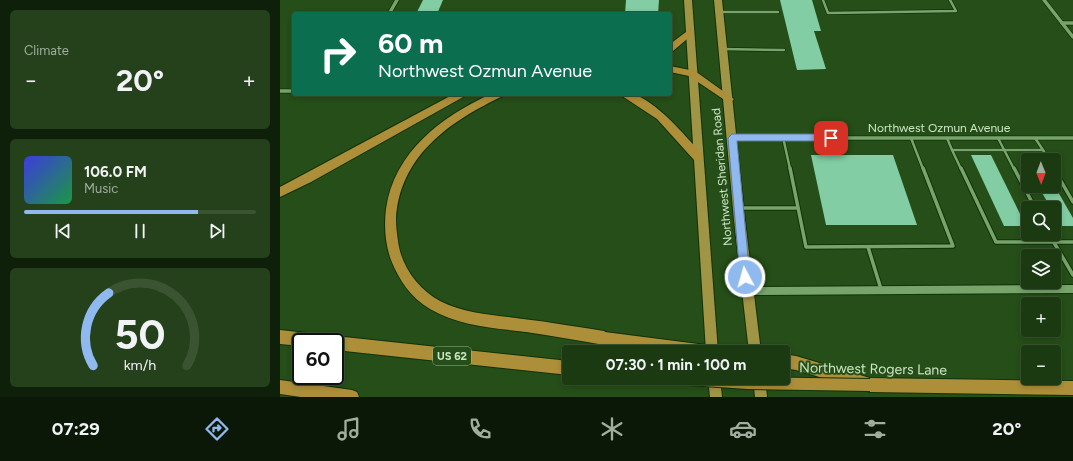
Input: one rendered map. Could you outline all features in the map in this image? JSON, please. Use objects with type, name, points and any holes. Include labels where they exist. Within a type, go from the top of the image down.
[{"type":"highway","points":[[672,47],[690,32]]},
{"type":"highway","points":[[672,69],[692,73],[729,99]]},
{"type":"highway","points":[[280,192],[307,179],[458,96]]},
{"type":"highway","points":[[495,96],[468,108],[442,126],[428,138],[407,164],[393,199],[390,217],[391,239],[395,257],[403,274],[418,292],[435,304],[459,316],[658,345]]},
{"type":"highway","points":[[628,96],[637,100],[660,116],[698,157]]},
{"type":"highway","points":[[280,337],[292,338]]},
{"type":"highway","name":"US 62","points":[[344,344],[562,367]]},
{"type":"highway","points":[[790,362],[870,384]]},
{"type":"highway","name":"Northwest Rogers Lane","points":[[790,383],[1073,388]]},
{"type":"highway","points":[[280,387],[352,397]]},
{"type":"main road","name":"Northwest Sheridan Road","points":[[688,0],[711,345]]},
{"type":"main road","name":"Northwest Sheridan Road","points":[[718,0],[747,291],[754,345]]},
{"type":"main road","points":[[715,385],[716,397]]},
{"type":"main road","points":[[760,385],[761,397]]},
{"type":"street","points":[[390,12],[397,0]]},
{"type":"street","points":[[1044,0],[1073,37]]},
{"type":"street","points":[[1062,23],[1073,23]]},
{"type":"street","points":[[280,91],[292,91]]},
{"type":"street","name":"Northwest Ozmun Avenue","points":[[732,138],[1073,138]]},
{"type":"street","points":[[747,291],[1073,289]]},
{"type":"lane","points":[[823,0],[828,13],[956,11],[950,0]]},
{"type":"lane","points":[[719,12],[778,12]]},
{"type":"lane","points":[[723,49],[784,50]]},
{"type":"lane","points":[[783,138],[806,247],[953,246],[911,138]]},
{"type":"lane","points":[[947,138],[996,242],[1073,242]]},
{"type":"lane","points":[[998,138],[1031,201]]},
{"type":"lane","points":[[1035,138],[1045,153]]},
{"type":"lane","points":[[952,150],[1043,150]]},
{"type":"lane","points":[[1061,181],[1073,202]]},
{"type":"lane","points":[[739,208],[798,208]]},
{"type":"lane","points":[[1053,242],[1073,275]]},
{"type":"lane","points":[[868,247],[881,290]]},
{"type":"building","points":[[423,0],[443,0],[438,12],[417,12]]},
{"type":"building","points":[[626,0],[659,0],[658,12],[625,12]]},
{"type":"building","points":[[780,0],[812,0],[821,31],[814,31],[826,69],[797,70]]},
{"type":"building","points":[[811,155],[893,155],[917,225],[826,225]]},
{"type":"building","points":[[971,155],[991,155],[1021,216],[1021,226],[1004,226]]},
{"type":"building","points":[[1042,193],[1059,193],[1073,218],[1073,226],[1061,226],[1061,201],[1047,201]]},
{"type":"route","points":[[745,277],[732,138],[831,138]]}]
